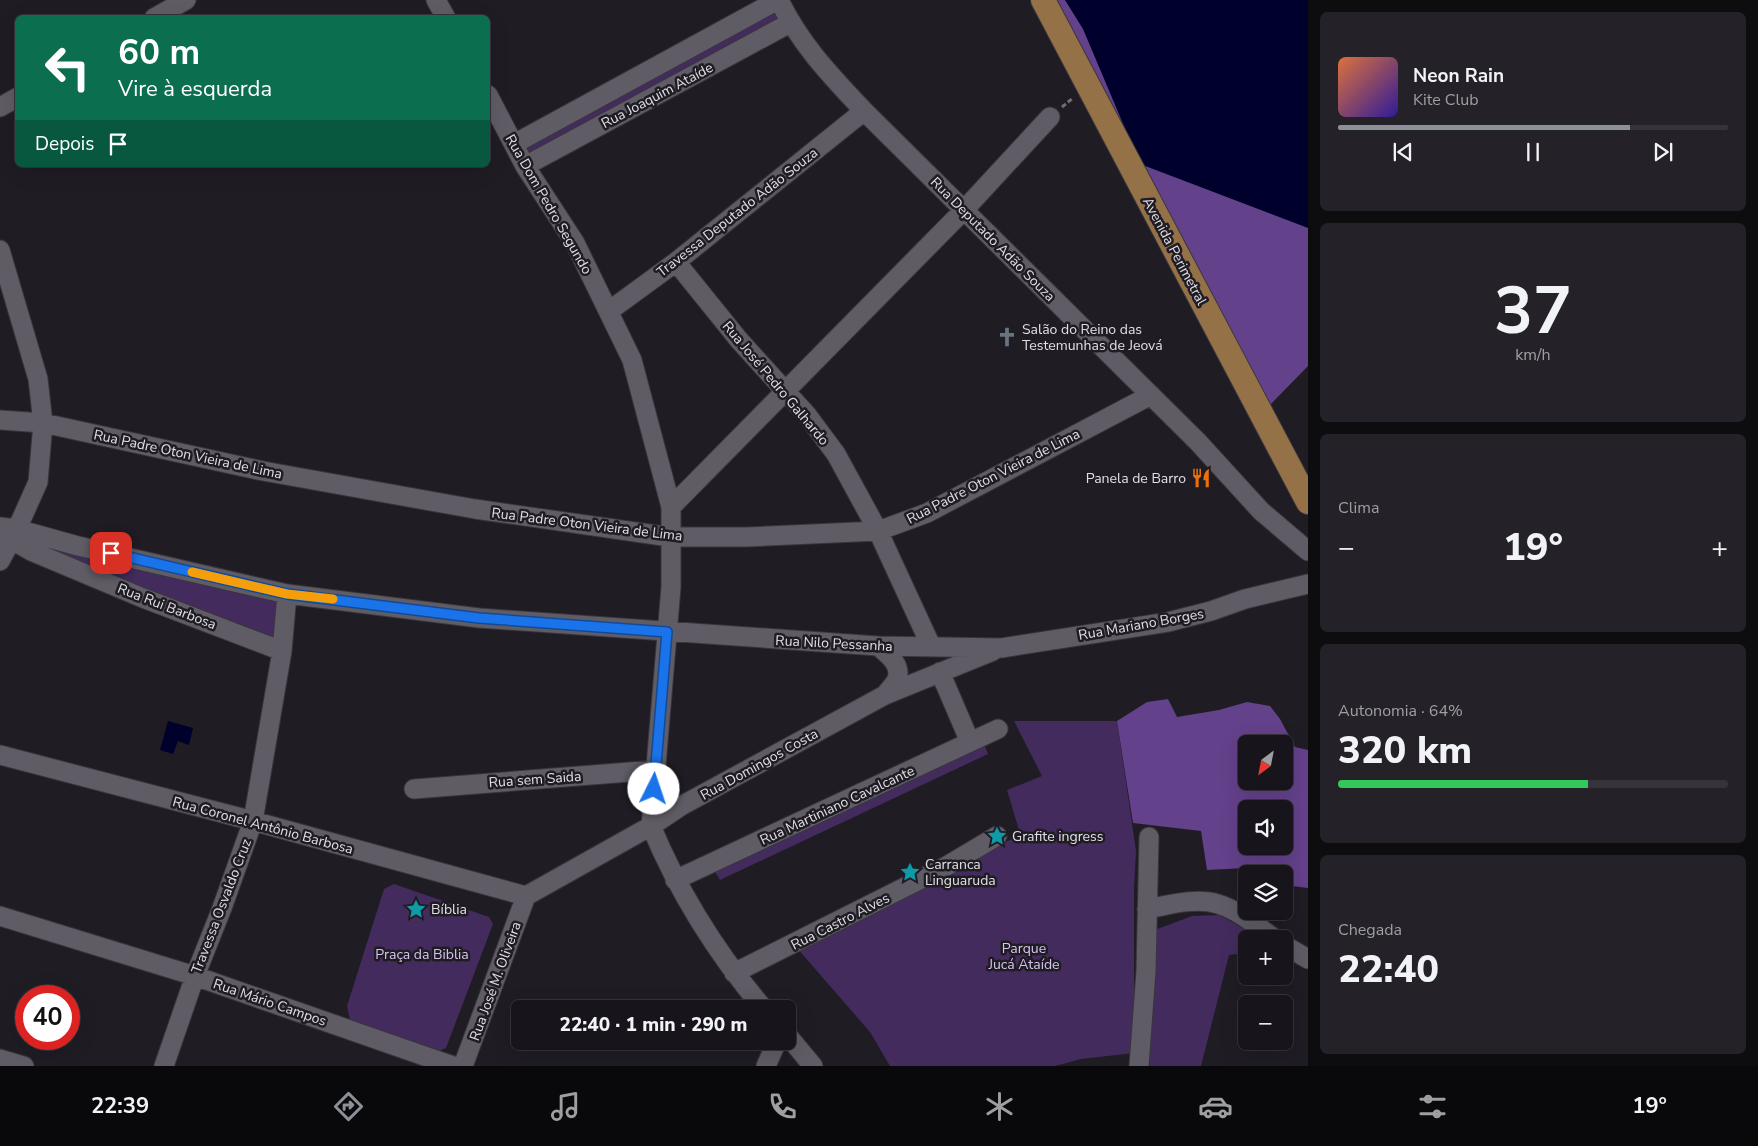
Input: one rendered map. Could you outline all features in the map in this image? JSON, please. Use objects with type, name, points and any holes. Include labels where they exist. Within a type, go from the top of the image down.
[{"type":"main road","name":"Avenida Perimetral","points":[[1043,0],[1308,502]]},
{"type":"street","name":"Rua Deputado Adão Souza","points":[[778,0],[790,23],[821,66],[864,111],[1198,442],[1261,511],[1308,551]]},
{"type":"street","name":"Rua Joaquim Ataíde","points":[[514,144],[778,0]]},
{"type":"street","points":[[158,15],[178,2]]},
{"type":"street","name":"Rua Joaquim Ataíde","points":[[525,166],[790,23]]},
{"type":"street","points":[[0,108],[15,99]]},
{"type":"street","name":"Rua Dom Pedro Segundo","points":[[490,99],[525,166],[575,243],[632,360],[671,507],[671,586],[652,826]]},
{"type":"street","name":"Travessa Deputado Adão Souza","points":[[609,311],[676,262],[864,111]]},
{"type":"street","points":[[671,507],[964,210],[1050,117]]},
{"type":"street","points":[[0,250],[38,380],[43,422],[38,482],[7,532],[0,561]]},
{"type":"street","name":"Rua José Pedro Galhardo","points":[[676,262],[739,340],[807,415],[836,454],[878,531],[931,646]]},
{"type":"street","name":"Rua Padre Oton Vieira de Lima","points":[[0,420],[43,422],[262,472],[476,509],[670,537],[747,537],[878,531],[927,513],[1151,395]]},
{"type":"street","name":"Rua Nilo Pessanha","points":[[7,532],[78,546],[287,594],[479,618],[878,646],[1001,648]]},
{"type":"street","name":"Rua Rui Barbosa","points":[[7,532],[31,551],[143,598],[282,651]]},
{"type":"street","name":"Rua Mariano Borges","points":[[1001,648],[1168,622],[1211,611],[1245,599],[1308,584]]},
{"type":"street","name":"Travessa Osvaldo Cruz","points":[[164,1066],[195,976],[253,822],[282,651],[287,594]]},
{"type":"street","points":[[878,646],[892,657],[898,670],[897,679],[885,695]]},
{"type":"street","name":"Rua Domingos Costa","points":[[526,896],[652,826],[682,806],[885,695],[1001,648]]},
{"type":"street","points":[[940,672],[970,742]]},
{"type":"street","name":"Rua Martiniano Cavalcante","points":[[676,880],[998,730]]},
{"type":"street","name":"Rua Coronel Antônio Barbosa","points":[[0,756],[526,896]]},
{"type":"street","name":"Rua sem Saida","points":[[414,789],[656,770]]},
{"type":"street","points":[[652,826],[676,880],[734,974],[756,1000]]},
{"type":"street","name":"Rua Castro Alves","points":[[734,974],[945,867],[997,836]]},
{"type":"street","points":[[1139,1066],[1146,971],[1149,837]]},
{"type":"street","name":"Rua José M. Oliveira","points":[[463,1066],[526,896]]},
{"type":"street","points":[[1147,909],[1186,902],[1218,904],[1246,918],[1262,930]]},
{"type":"street","name":"Rua Mário Campos","points":[[0,916],[195,976],[453,1066]]},
{"type":"street","points":[[1293,950],[1308,959]]},
{"type":"street","points":[[796,1046],[813,1066]]},
{"type":"street","points":[[766,1066],[772,1050]]},
{"type":"path","points":[[1050,117],[1087,85]]},
{"type":"green space","points":[[778,0],[790,23],[525,166],[514,144]]},
{"type":"green space","points":[[12,540],[287,594],[282,651]]},
{"type":"green space","name":"Parque Jucá Ataíde","points":[[1014,721],[1117,721],[1136,851],[1134,889],[1134,1053],[1081,1059],[1055,1066],[890,1066],[870,1032],[797,948],[1010,840],[1019,830],[1007,790],[1042,776]]},
{"type":"green space","points":[[984,744],[988,754],[720,880],[715,872]]},
{"type":"green space","name":"Praça da Biblia","points":[[394,884],[489,917],[493,924],[446,1048],[436,1052],[350,1020],[347,1006],[384,889]]},
{"type":"green space","points":[[1219,915],[1245,930],[1238,930],[1238,954],[1229,955],[1201,1066],[1149,1066],[1152,931],[1192,916]]},
{"type":"shaded area","points":[[1056,0],[1308,0],[1308,366],[1268,407]]},
{"type":"shaded area","points":[[1168,699],[1177,717],[1219,710],[1247,702],[1270,706],[1289,735],[1238,735],[1238,790],[1293,790],[1293,743],[1295,747],[1308,750],[1308,888],[1293,886],[1293,865],[1238,865],[1238,868],[1207,870],[1201,831],[1133,823],[1117,721],[1147,702]]},
{"type":"water","points":[[1065,0],[1308,0],[1308,228],[1140,164],[1083,29]]},
{"type":"water","points":[[168,721],[193,728],[189,745],[178,741],[173,754],[160,750]]},
{"type":"slow traffic","points":[[192,572],[287,594],[333,599]]},
{"type":"place","name":"Salão do Reino das Testemunhas de Jeová","points":[[1007,337]]},
{"type":"place","name":"Panela de Barro","points":[[1201,478]]},
{"type":"place","name":"Grafite ingress","points":[[997,836]]},
{"type":"place","name":"Carranca Linguaruda","points":[[910,872]]},
{"type":"place","name":"Bíblia","points":[[416,909]]},
{"type":"route","points":[[111,553],[287,594],[479,618],[667,632],[654,789]]}]
